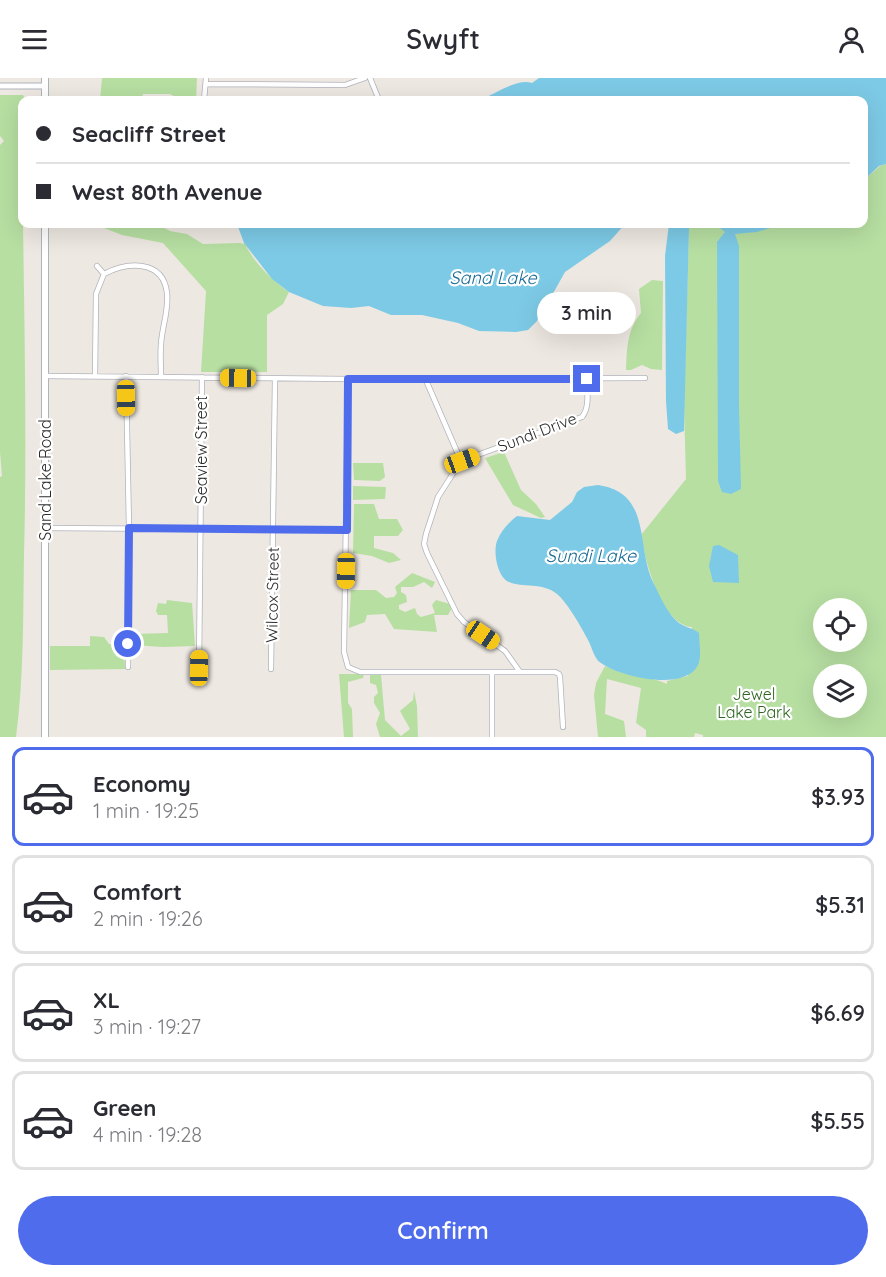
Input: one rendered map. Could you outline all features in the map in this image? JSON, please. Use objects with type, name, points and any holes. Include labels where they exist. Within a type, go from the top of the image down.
[{"type":"main road","points":[[45,78],[45,96]]},
{"type":"main road","name":"Sand Lake Road","points":[[45,228],[45,737]]},
{"type":"street","points":[[204,96],[206,78]]},
{"type":"street","points":[[345,78],[345,85]]},
{"type":"street","points":[[206,84],[345,85],[365,78]]},
{"type":"street","points":[[370,78],[377,96]]},
{"type":"street","points":[[0,86],[45,86]]},
{"type":"street","points":[[95,376],[96,294],[104,274],[129,265],[153,269],[159,274],[167,291],[161,344],[161,377]]},
{"type":"street","points":[[97,266],[104,274]]},
{"type":"street","points":[[45,376],[348,379],[645,378]]},
{"type":"street","points":[[126,376],[129,528],[128,667]]},
{"type":"street","name":"Seaview Street","points":[[199,668],[201,377]]},
{"type":"street","name":"Wilcox Street","points":[[271,669],[275,378]]},
{"type":"street","points":[[425,378],[462,461],[438,497],[424,544],[457,614],[464,622],[505,651],[520,672]]},
{"type":"street","points":[[348,379],[344,652],[348,667],[360,672],[559,674],[563,727]]},
{"type":"street","name":"Sundi Drive","points":[[462,461],[582,417],[587,405],[587,379]]},
{"type":"street","points":[[45,528],[347,530]]},
{"type":"street","points":[[492,672],[492,737]]},
{"type":"green space","points":[[102,78],[197,78],[196,96],[143,94],[143,96],[100,96]]},
{"type":"green space","points":[[0,95],[23,95],[18,96],[18,228],[23,228],[25,498],[22,669],[16,737],[0,737],[0,477],[2,476],[0,452],[0,145],[4,141],[0,136]]},
{"type":"green space","name":"Jewel Lake Park","points":[[886,164],[886,737],[703,737],[695,733],[694,737],[646,737],[646,730],[636,723],[641,688],[607,679],[605,714],[624,721],[626,737],[598,737],[594,695],[596,683],[605,666],[667,684],[667,681],[688,676],[692,627],[681,623],[663,604],[646,560],[641,535],[686,479],[684,405],[689,229],[720,228],[726,232],[759,228],[868,228],[868,176]]},
{"type":"green space","points":[[104,228],[164,228],[187,234],[203,244],[245,244],[264,271],[289,292],[283,304],[267,315],[267,372],[201,372],[206,291],[163,243],[122,235]]},
{"type":"green space","points":[[652,280],[663,281],[662,370],[642,365],[626,370],[630,333],[641,313],[639,289]]},
{"type":"green space","points":[[504,452],[521,490],[536,504],[545,517],[541,518],[513,505],[485,458]]},
{"type":"green space","points":[[353,463],[383,463],[385,477],[380,481],[354,480]]},
{"type":"green space","points":[[353,486],[386,487],[385,499],[353,500]]},
{"type":"green space","points":[[354,504],[374,504],[379,519],[397,519],[403,530],[398,536],[374,536],[374,548],[393,553],[401,560],[389,563],[372,556],[353,553]]},
{"type":"green space","points":[[412,573],[435,582],[432,588],[424,582],[413,587],[401,587],[401,592],[406,595],[407,602],[399,605],[399,609],[405,612],[415,608],[421,617],[435,613],[432,605],[436,600],[450,604],[451,610],[448,615],[434,615],[437,632],[394,629],[385,614],[367,615],[365,622],[349,628],[351,590],[376,590],[386,598],[394,597],[397,593],[395,587]]},
{"type":"green space","points":[[167,600],[192,603],[195,646],[131,645],[131,634],[168,633],[167,615],[158,615],[156,611],[158,603],[166,604]]},
{"type":"green space","points":[[90,636],[104,637],[109,644],[124,646],[125,669],[50,670],[50,646],[90,646]]},
{"type":"green space","points":[[339,674],[364,674],[363,678],[348,682],[348,703],[352,709],[353,737],[344,737]]},
{"type":"green space","points":[[370,675],[381,675],[385,720],[401,736],[410,729],[400,711],[413,700],[414,691],[418,737],[380,737],[376,724],[380,713],[374,703],[374,697],[378,693],[376,685],[370,683]]},
{"type":"water","points":[[539,78],[886,78],[886,164],[879,166],[868,176],[868,96],[489,96],[513,85],[532,83]]},
{"type":"water","name":"Sand Lake","points":[[238,228],[621,228],[610,241],[565,272],[551,297],[541,309],[537,321],[528,330],[516,332],[479,331],[458,323],[422,315],[391,315],[369,306],[351,308],[323,306],[289,292],[272,279],[244,243]]},
{"type":"water","points":[[668,228],[690,228],[684,431],[676,434],[668,429],[666,401],[665,256]]},
{"type":"water","points":[[720,228],[770,228],[735,234],[739,246],[741,489],[731,494],[722,492],[718,481],[717,242],[725,232]]},
{"type":"water","name":"Sundi Lake","points":[[598,485],[615,490],[627,499],[635,510],[640,524],[648,569],[662,600],[675,620],[699,633],[699,661],[691,673],[667,680],[637,677],[610,668],[597,659],[578,622],[557,594],[545,588],[509,582],[499,569],[496,557],[497,541],[511,521],[517,516],[550,520],[572,502],[577,492],[584,487]]},
{"type":"water","points":[[719,545],[738,555],[739,583],[713,582],[709,566],[713,546]]},
{"type":"route","points":[[128,644],[129,528],[347,530],[348,379],[587,379]]}]
